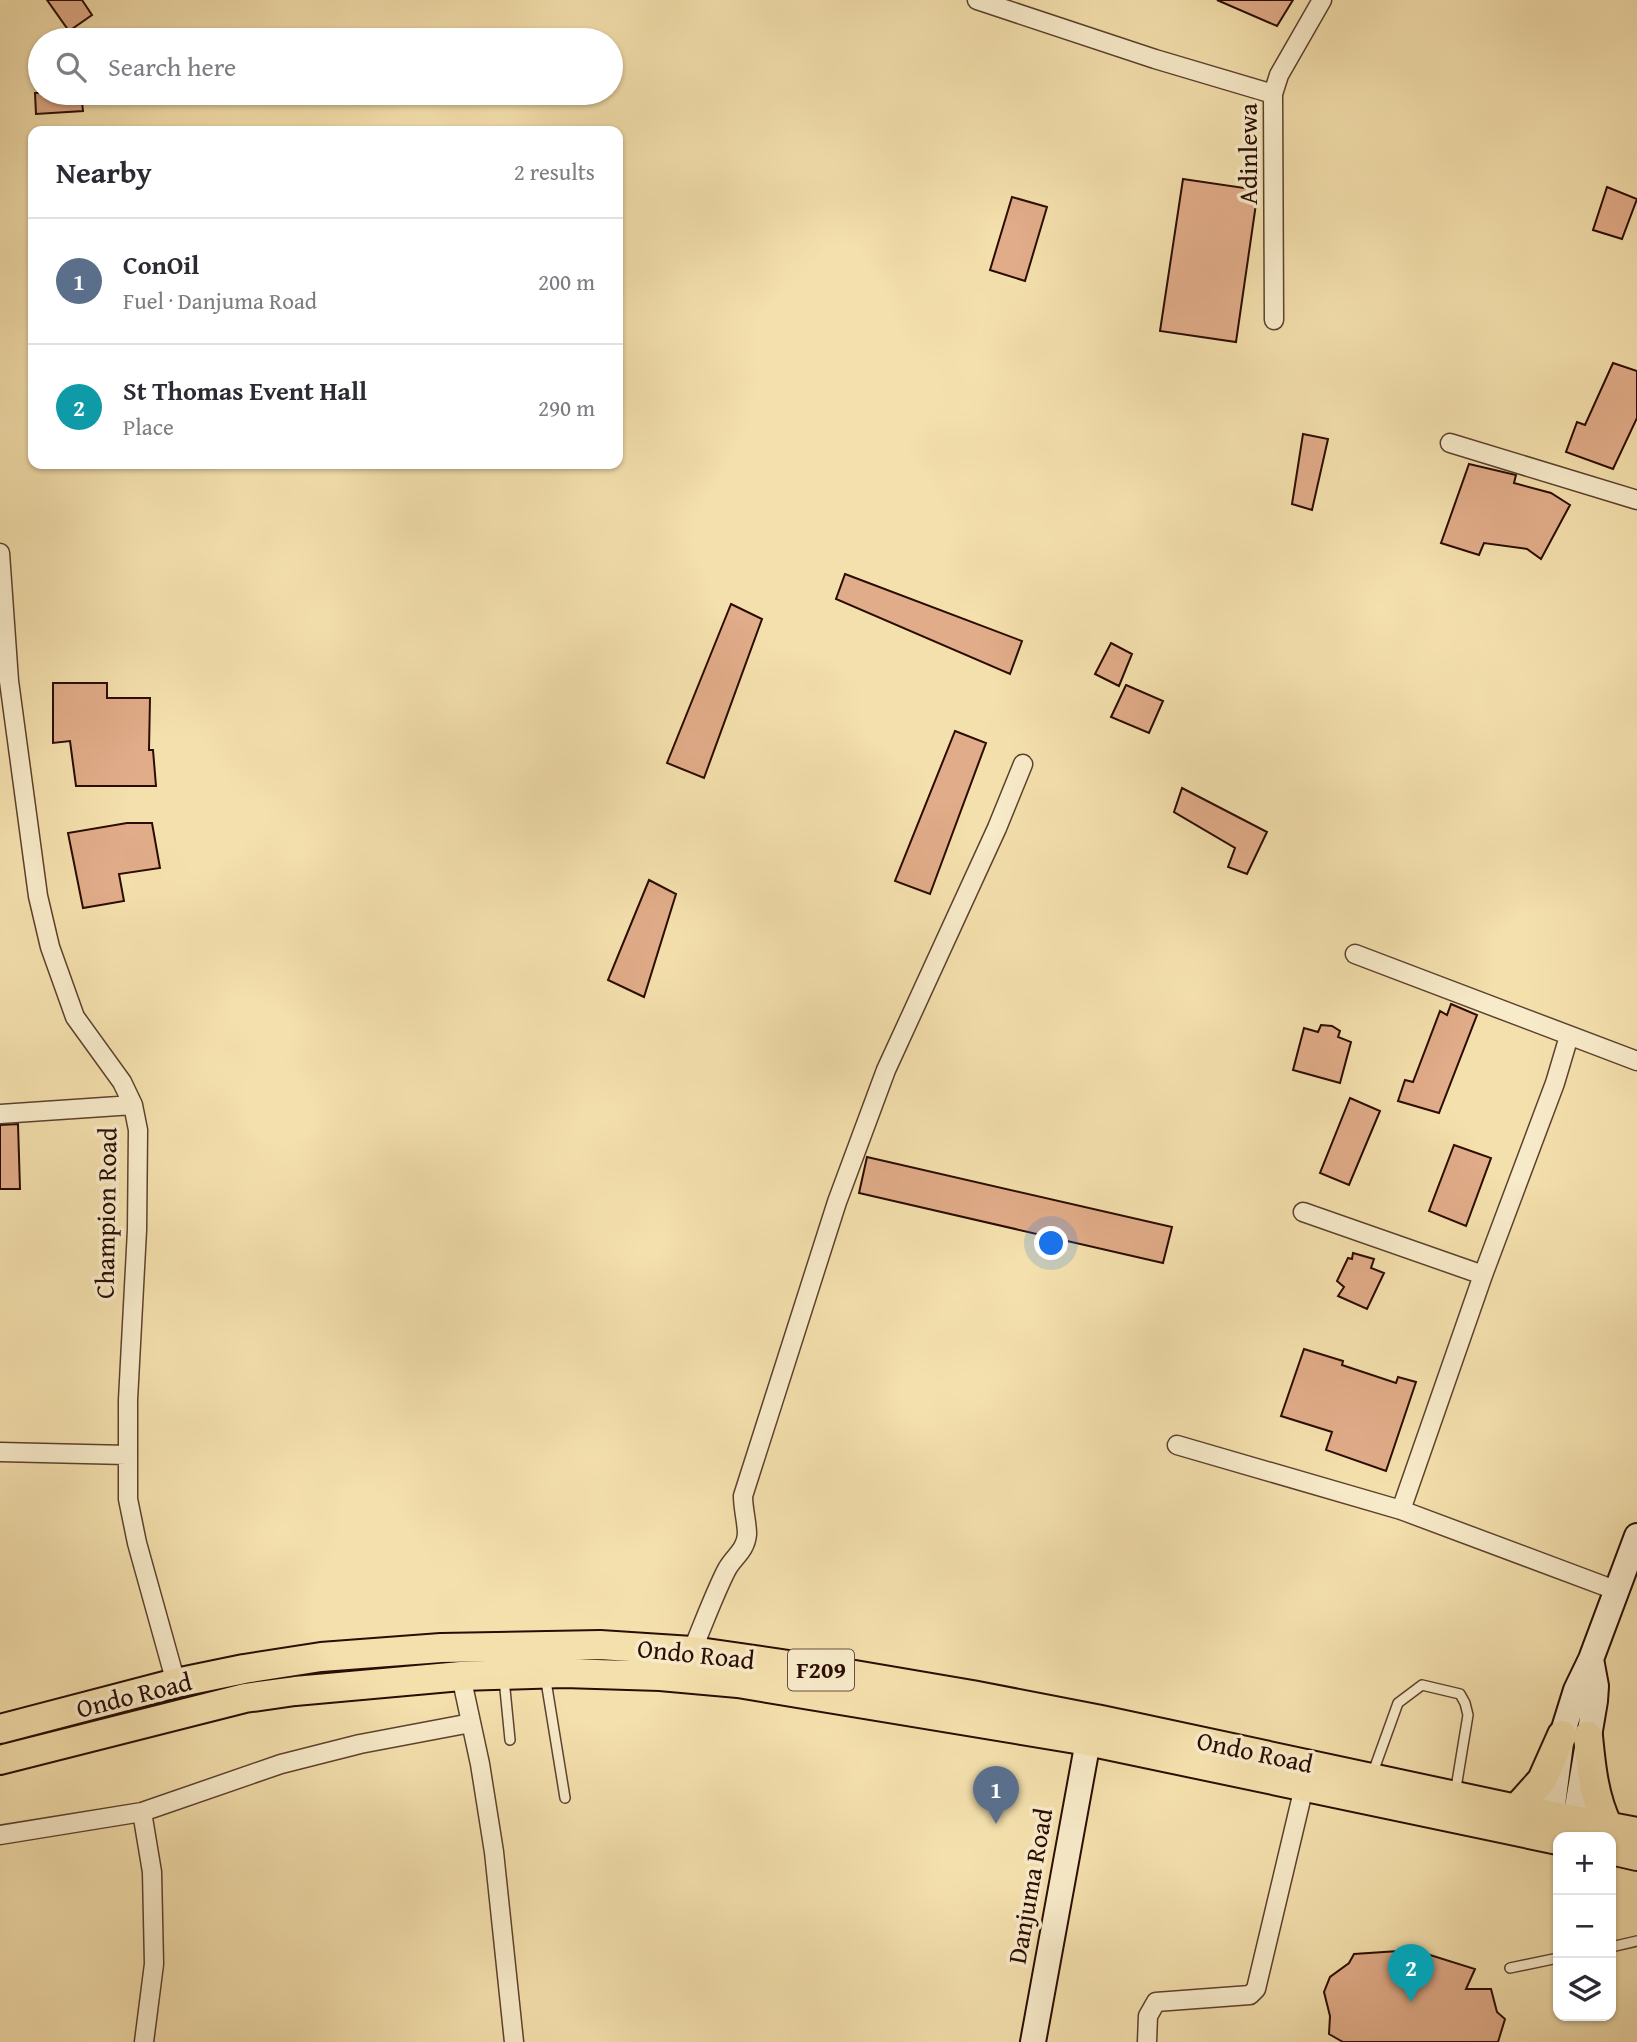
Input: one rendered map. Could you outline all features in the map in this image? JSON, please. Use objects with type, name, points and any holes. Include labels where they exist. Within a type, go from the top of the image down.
[{"type":"main road","name":"Ondo Road","points":[[0,1729],[176,1684],[244,1669],[321,1657],[503,1660],[600,1645],[692,1651],[843,1673],[1088,1741],[1304,1787],[1561,1830]]},
{"type":"main road","name":"Ondo Road","points":[[0,1760],[245,1698],[398,1680],[461,1676],[503,1660],[544,1674],[660,1676],[1101,1720],[1516,1809],[1561,1830]]},
{"type":"main road","points":[[1516,1809],[1575,1736],[1591,1765],[1607,1832]]},
{"type":"main road","name":"Ondo Road","points":[[1616,1836],[1637,1832]]},
{"type":"main road","name":"Ondo Road","points":[[1616,1842],[1637,1856]]},
{"type":"street","points":[[976,0],[1154,59],[1273,94]]},
{"type":"street","name":"Adinlewa","points":[[1274,320],[1273,94],[1279,75],[1322,0]]},
{"type":"street","points":[[1450,443],[1637,500]]},
{"type":"street","name":"Champion Road","points":[[0,553],[4,682],[38,895],[50,947],[75,1017],[122,1082],[132,1105],[138,1130],[137,1230],[130,1320],[128,1499],[137,1543],[176,1684]]},
{"type":"street","points":[[692,1651],[727,1568],[743,1547],[747,1534],[743,1496],[837,1202],[886,1070],[997,828],[1023,764]]},
{"type":"street","points":[[1355,954],[1637,1061]]},
{"type":"street","points":[[1401,1510],[1483,1275],[1521,1178],[1569,1036]]},
{"type":"street","points":[[0,1114],[132,1105]]},
{"type":"street","points":[[1303,1212],[1483,1275]]},
{"type":"street","points":[[1177,1444],[1401,1510],[1615,1590]]},
{"type":"street","points":[[0,1452],[127,1455]]},
{"type":"street","points":[[1561,1830],[1575,1736],[1576,1690],[1591,1659],[1637,1536]]},
{"type":"street","points":[[461,1676],[480,1764],[494,1852],[514,2042]]},
{"type":"street","points":[[0,1835],[142,1812],[281,1764],[360,1744],[471,1723]]},
{"type":"street","name":"Danjuma Road","points":[[1033,2042],[1088,1741]]},
{"type":"street","points":[[1147,2042],[1148,2016],[1156,2002],[1250,1995],[1256,1989],[1304,1787]]},
{"type":"street","points":[[142,1812],[152,1872],[154,1964],[144,2042]]},
{"type":"lane","points":[[503,1660],[510,1740]]},
{"type":"lane","points":[[544,1674],[565,1798]]},
{"type":"lane","points":[[1372,1777],[1398,1703],[1422,1685],[1460,1694],[1465,1703],[1468,1715],[1455,1796]]},
{"type":"lane","points":[[1616,1946],[1637,1941]]},
{"type":"lane","points":[[1510,1968],[1553,1959]]},
{"type":"building","points":[[47,0],[82,0],[92,15],[73,28],[67,28]]},
{"type":"building","points":[[1217,0],[1293,0],[1277,26]]},
{"type":"building","points":[[36,105],[82,105],[83,111],[36,114]]},
{"type":"building","points":[[1183,179],[1258,190],[1236,342],[1160,331]]},
{"type":"building","points":[[1607,187],[1637,199],[1622,239],[1593,230]]},
{"type":"building","points":[[1012,197],[1047,207],[1025,281],[990,270]]},
{"type":"building","points":[[1613,363],[1637,371],[1637,418],[1613,469],[1566,452],[1577,422],[1585,425]]},
{"type":"building","points":[[1303,434],[1328,439],[1312,510],[1292,504]]},
{"type":"building","points":[[1469,464],[1516,475],[1514,483],[1551,493],[1570,505],[1541,559],[1527,549],[1484,543],[1479,555],[1441,543]]},
{"type":"building","points":[[845,574],[1022,641],[1010,674],[836,599]]},
{"type":"building","points":[[731,604],[762,619],[704,778],[667,763]]},
{"type":"building","points":[[1111,643],[1132,654],[1119,686],[1095,674]]},
{"type":"building","points":[[53,683],[107,683],[107,698],[150,698],[149,750],[153,750],[156,786],[76,786],[70,741],[53,743]]},
{"type":"building","points":[[1126,685],[1163,701],[1149,733],[1111,717]]},
{"type":"building","points":[[955,731],[986,743],[930,894],[895,881]]},
{"type":"building","points":[[1182,788],[1267,832],[1247,874],[1228,867],[1235,848],[1174,812]]},
{"type":"building","points":[[127,823],[152,823],[160,868],[119,874],[124,901],[83,908],[68,833]]},
{"type":"building","points":[[649,880],[676,894],[644,997],[608,980]]},
{"type":"building","points":[[1451,1004],[1477,1015],[1439,1113],[1398,1101],[1405,1080],[1413,1082],[1440,1011],[1447,1015]]},
{"type":"building","points":[[1321,1025],[1332,1026],[1340,1031],[1338,1037],[1351,1042],[1340,1083],[1293,1070],[1304,1028],[1318,1032]]},
{"type":"building","points":[[1350,1098],[1380,1111],[1349,1185],[1320,1173]]},
{"type":"building","points":[[18,1124],[20,1189],[0,1189],[0,1125]]},
{"type":"building","points":[[1454,1145],[1491,1158],[1466,1226],[1429,1211]]},
{"type":"building","points":[[867,1157],[1172,1227],[1163,1263],[859,1193]]},
{"type":"building","points":[[1353,1253],[1374,1259],[1371,1268],[1384,1273],[1367,1309],[1338,1296],[1344,1287],[1337,1281],[1348,1258],[1352,1259]]},
{"type":"building","points":[[1304,1349],[1343,1361],[1342,1365],[1396,1383],[1398,1377],[1416,1382],[1386,1471],[1326,1450],[1332,1432],[1281,1416]]},
{"type":"building","points":[[1414,1950],[1475,1969],[1466,1989],[1491,1989],[1497,2012],[1505,2019],[1498,2042],[1343,2042],[1329,2034],[1330,2016],[1324,1992],[1330,1977],[1349,1963],[1354,1954]]},
{"type":"place","name":"ConOil","points":[[996,1824]]},
{"type":"place","name":"St Thomas Event Hall","points":[[1411,2002]]}]
